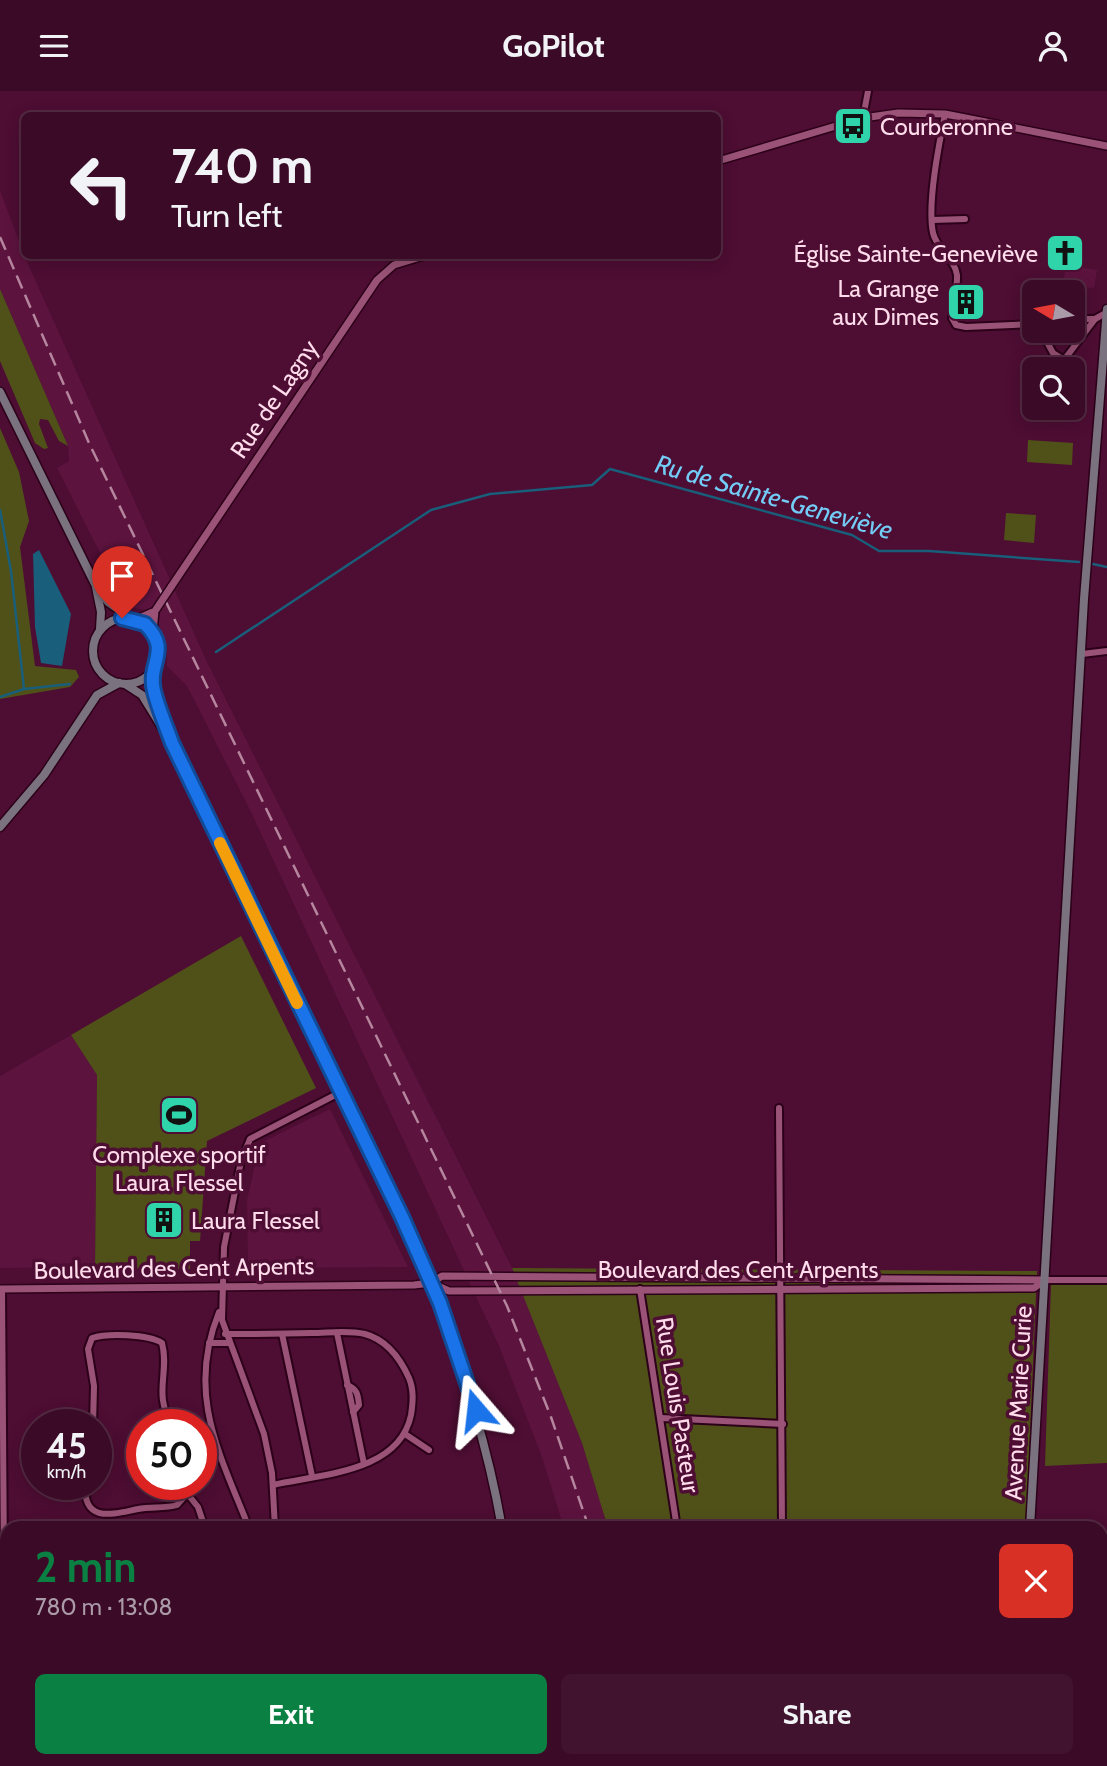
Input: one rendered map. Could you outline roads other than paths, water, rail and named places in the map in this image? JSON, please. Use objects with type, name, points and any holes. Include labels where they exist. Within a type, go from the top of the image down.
[{"type":"main road","name":"Avenue Marie Curie","points":[[1030,1521],[1082,653],[1107,311]]},
{"type":"main road","points":[[0,392],[95,584],[108,602],[153,632],[159,653],[151,673],[154,691],[172,743]]},
{"type":"main road","points":[[0,827],[44,775],[97,695],[99,670],[93,652],[99,633],[101,612],[95,584]]},
{"type":"main road","points":[[99,633],[113,621],[134,619]]},
{"type":"main road","points":[[99,670],[142,695],[172,743],[341,1092],[431,1283],[462,1365],[482,1433],[501,1521]]},
{"type":"main road","points":[[97,695],[122,684],[139,681],[151,673]]},
{"type":"street","points":[[863,118],[868,91]]},
{"type":"street","points":[[721,160],[863,118],[898,113],[945,114],[1107,146]]},
{"type":"street","points":[[945,114],[938,149],[932,220],[936,243],[955,266],[957,274],[951,315],[954,323],[967,327],[1022,325]]},
{"type":"street","points":[[932,220],[965,219]]},
{"type":"street","name":"Rue de Lagny","points":[[155,611],[377,281],[394,265],[414,259]]},
{"type":"street","points":[[1085,333],[1095,319],[1107,311]]},
{"type":"street","points":[[1085,319],[1095,319]]},
{"type":"street","points":[[1048,343],[1053,353],[1064,361],[1077,343]]},
{"type":"street","points":[[134,619],[155,611],[153,632]]},
{"type":"street","points":[[1082,653],[1107,651]]},
{"type":"street","points":[[273,1521],[273,1485],[258,1414],[225,1334],[221,1308],[224,1247],[247,1144],[257,1134],[341,1092]]},
{"type":"street","points":[[779,1108],[782,1521]]},
{"type":"street","name":"Boulevard des Cent Arpents","points":[[431,1283],[442,1276],[1107,1280]]},
{"type":"street","name":"Boulevard des Cent Arpents","points":[[1,1289],[431,1283],[449,1291],[1034,1288],[1045,1280]]},
{"type":"street","points":[[1,1289],[2,1509]]},
{"type":"street","name":"Rue Louis Pasteur","points":[[640,1289],[676,1521]]},
{"type":"street","points":[[205,1409],[204,1382],[209,1343],[221,1308]]},
{"type":"street","points":[[337,1333],[364,1464]]},
{"type":"street","points":[[93,1409],[94,1386],[88,1349],[92,1338],[105,1334],[152,1337],[162,1342],[165,1355],[160,1394],[164,1409]]},
{"type":"street","points":[[225,1334],[365,1334],[386,1344],[399,1358],[410,1381],[414,1399],[405,1434],[392,1451],[364,1464],[273,1485]]},
{"type":"street","points":[[282,1334],[312,1476]]},
{"type":"street","points":[[209,1343],[229,1343]]},
{"type":"street","points":[[661,1418],[783,1424]]},
{"type":"street","points":[[405,1434],[429,1450]]},
{"type":"street","points":[[217,1452],[246,1521]]},
{"type":"street","points":[[88,1500],[100,1514],[114,1516],[138,1509],[177,1505],[179,1500]]},
{"type":"street","points":[[193,1500],[203,1521]]},
{"type":"water","points":[[39,550],[71,614],[62,666],[41,663],[35,627],[33,554]]},
{"type":"waterway","name":"Ru de Sainte-Geneviève","points":[[216,652],[431,510],[490,494],[592,485],[610,469],[852,535],[879,551],[929,551],[1079,562]]},
{"type":"waterway","points":[[0,510],[11,571],[24,689]]},
{"type":"waterway","name":"Ru de Sainte-Geneviève","points":[[1093,564],[1107,567]]},
{"type":"waterway","name":"Ru de Sainte-Geneviève","points":[[0,697],[24,689],[70,684]]},
{"type":"railway","points":[[0,237],[89,443],[507,1306],[551,1417],[587,1521]]},
{"type":"place","name":"Courberonne","points":[[853,126]]},
{"type":"place","name":"Église Sainte-Geneviève","points":[[1065,253]]},
{"type":"place","name":"La Grange aux Dimes","points":[[966,302]]},
{"type":"place","name":"Complexe sportif Laura Flessel","points":[[179,1115]]},
{"type":"place","name":"Laura Flessel","points":[[164,1220]]}]
